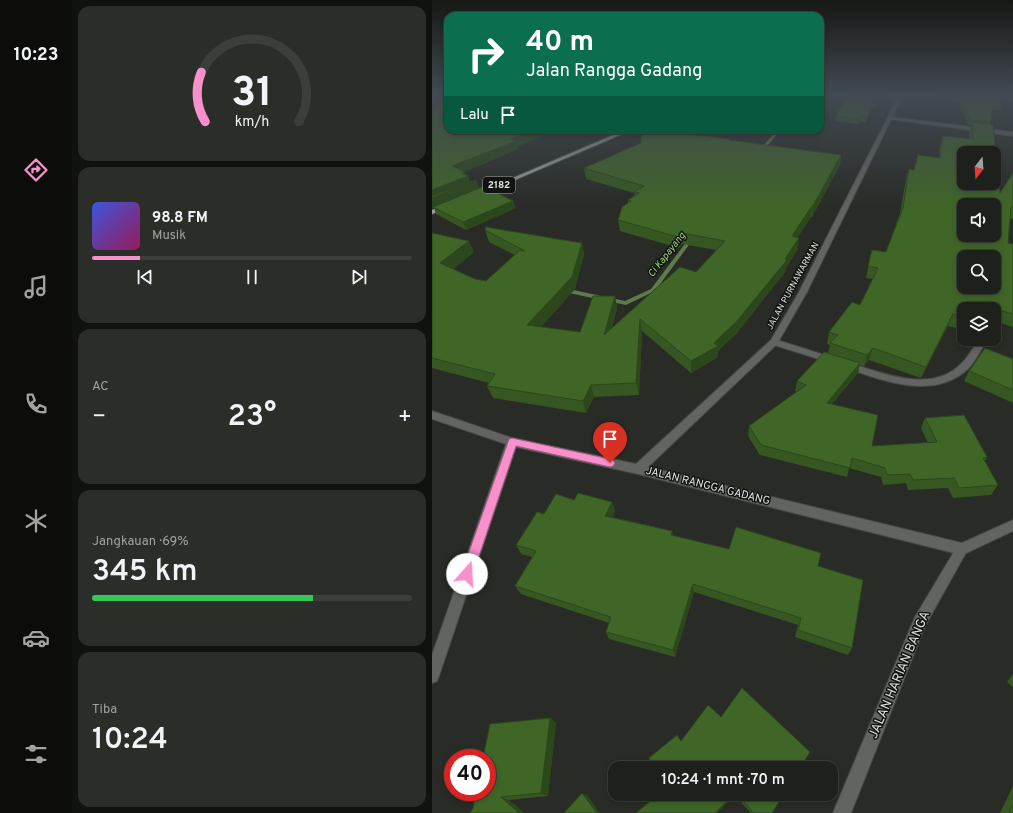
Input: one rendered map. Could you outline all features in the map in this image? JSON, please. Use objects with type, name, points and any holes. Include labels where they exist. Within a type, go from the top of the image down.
[{"type":"main road","name":"2182","points":[[509,173],[606,134]]},
{"type":"main road","name":"2182","points":[[469,197],[620,134]]},
{"type":"main road","points":[[558,154],[566,157]]},
{"type":"main road","points":[[432,212],[456,202]]},
{"type":"street","name":"JALAN PURNAWARMAN","points":[[638,469],[774,342],[803,292],[883,133]]},
{"type":"street","points":[[774,342],[896,381],[921,382],[946,379],[966,365],[978,346]]},
{"type":"street","name":"JALAN RANGGA GADANG","points":[[432,415],[512,442],[638,469],[962,548]]},
{"type":"street","points":[[432,676],[512,442]]},
{"type":"street","points":[[962,548],[1013,525]]},
{"type":"street","name":"JALAN HARIAN BANGA","points":[[842,813],[920,622],[962,548]]},
{"type":"building","points":[[432,133],[524,134],[511,139],[516,141],[452,166],[465,172],[462,173],[468,176],[432,190]]},
{"type":"building","points":[[973,133],[994,133],[995,146],[957,146],[957,190],[1000,190],[1000,193],[1013,173],[1013,207],[1011,207],[1008,243],[1013,244],[1013,314],[1001,310],[1001,302],[957,302],[957,315],[953,314],[926,367],[873,348],[867,355],[830,343],[838,335],[829,332],[852,302],[860,305],[878,268],[868,266],[872,250],[886,252],[903,208],[909,169],[914,170],[918,155],[940,158],[943,136],[973,139]]},
{"type":"building","points":[[644,134],[688,134],[841,155],[813,206],[792,236],[799,238],[785,259],[787,260],[737,321],[714,343],[718,346],[691,361],[640,319],[636,383],[591,385],[583,401],[487,386],[495,374],[432,358],[432,233],[469,241],[440,263],[475,279],[486,281],[520,250],[525,251],[485,230],[486,227],[582,243],[572,277],[527,325],[580,332],[593,296],[615,296],[604,335],[680,267],[696,272],[725,241],[682,233],[678,237],[618,220],[622,207],[631,201],[628,200],[639,193],[634,192],[644,186],[584,168],[641,143],[641,136]]},
{"type":"building","points":[[476,180],[432,198],[432,196]]},
{"type":"building","points":[[484,186],[513,201],[463,222],[433,207]]},
{"type":"building","points":[[985,348],[1013,359],[1013,390],[969,371]]},
{"type":"building","points":[[824,352],[860,363],[827,403],[878,415],[872,446],[937,442],[925,418],[964,415],[987,457],[983,458],[998,485],[959,488],[954,478],[913,480],[910,474],[887,475],[885,468],[852,458],[850,468],[761,445],[749,426],[806,385],[797,381]]},
{"type":"building","points":[[578,493],[612,502],[605,516],[672,531],[671,535],[729,549],[736,527],[821,553],[818,566],[863,580],[852,648],[798,630],[801,618],[693,584],[673,650],[606,632],[611,617],[515,586],[536,551],[516,545],[537,512],[544,514],[556,494],[574,500]]},
{"type":"building","points":[[742,688],[810,752],[804,761],[650,761],[649,758],[677,735],[681,741],[708,705],[721,717]]},
{"type":"building","points":[[550,718],[541,793],[501,797],[519,813],[470,813],[474,801],[496,801],[496,749],[485,749],[490,724]]},
{"type":"building","points":[[582,793],[597,813],[564,813]]},
{"type":"building","points":[[651,801],[728,801],[715,813],[636,813]]},
{"type":"building","points":[[743,801],[780,801],[772,813],[754,813]]},
{"type":"building","points":[[1013,805],[1013,813],[1009,813]]},
{"type":"waterway","name":"Ci Kapayang","points":[[759,153],[776,134]]},
{"type":"waterway","name":"Ci Kapayang","points":[[564,290],[626,303],[653,290],[692,238]]},
{"type":"route","points":[[467,574],[512,442],[610,463]]}]
